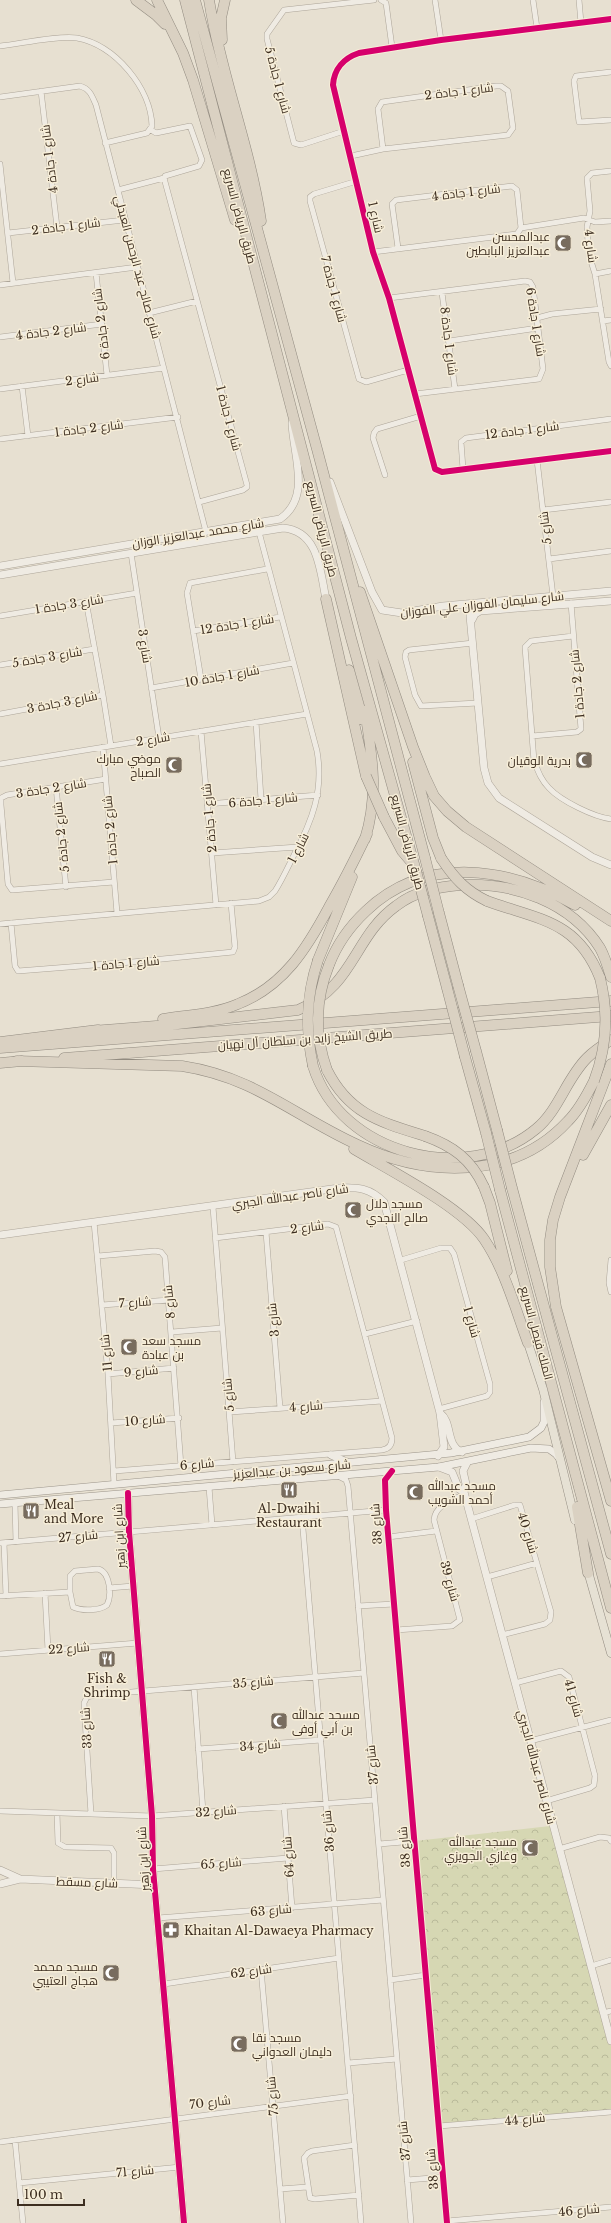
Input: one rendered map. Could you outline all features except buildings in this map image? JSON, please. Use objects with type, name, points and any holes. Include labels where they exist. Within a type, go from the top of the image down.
[{"type":"highway","points":[[136,0],[156,15],[171,31]]},
{"type":"highway","points":[[157,0],[183,53],[193,80],[230,204],[259,287]]},
{"type":"highway","name":"طريق الرياض السريع","points":[[185,0],[351,638],[415,868],[465,1057]]},
{"type":"highway","name":"طريق الرياض السريع","points":[[196,0],[318,449],[339,535],[476,1051]]},
{"type":"highway","points":[[209,0],[220,56],[256,186],[266,261]]},
{"type":"highway","points":[[225,0],[221,18],[221,33],[229,85]]},
{"type":"highway","points":[[339,535],[369,614],[399,707],[425,777],[434,796],[466,827],[611,921]]},
{"type":"highway","points":[[326,599],[332,611],[372,753]]},
{"type":"highway","points":[[326,599],[366,776],[384,817],[402,851],[415,868]]},
{"type":"highway","points":[[351,638],[361,684],[372,753],[374,784],[372,809],[367,834],[359,860],[311,980],[307,1009],[308,1045],[313,1066],[322,1090],[332,1106],[355,1128],[371,1139],[421,1155],[454,1157],[496,1152],[512,1145],[536,1129],[548,1117],[586,1058],[611,1040]]},
{"type":"highway","points":[[17,1061],[182,1066],[207,1070],[254,1087],[358,1145],[404,1162],[427,1166],[467,1168],[504,1163],[539,1146],[568,1121],[594,1081],[603,1052],[606,1030],[606,1008],[600,978],[586,951],[564,929],[535,916],[487,901],[473,894],[460,884],[441,858],[426,812],[399,707]]},
{"type":"highway","points":[[92,1031],[214,1011],[242,1002],[271,986],[300,958],[309,944],[352,866],[367,834]]},
{"type":"highway","points":[[528,1343],[502,1253],[490,1203],[484,1187],[473,1167],[457,1152],[443,1142],[374,1119],[358,1110],[338,1091],[327,1070],[319,1047],[317,1017],[321,988],[334,952],[353,923],[388,892],[422,877],[446,873],[497,874],[519,879],[561,897],[611,926]]},
{"type":"highway","points":[[0,1042],[298,1010],[313,1004],[331,989],[348,970],[373,928],[395,906],[416,894],[447,886],[476,884],[497,886],[522,892],[552,904],[573,918],[591,936],[601,949],[611,977]]},
{"type":"highway","name":"طريق الشيخ زايد بن سلطان آل نهيان","points":[[0,1048],[611,1001]]},
{"type":"highway","name":"طريق الشيخ زايد بن سلطان آل نهيان","points":[[0,1063],[611,1016]]},
{"type":"highway","name":"الملك فيصل السريع","points":[[476,1051],[611,1554]]},
{"type":"highway","name":"الملك فيصل السريع","points":[[465,1057],[486,1133],[565,1459],[611,1608]]},
{"type":"highway","points":[[611,1064],[560,1197],[550,1240],[552,1287],[611,1501]]},
{"type":"highway","points":[[254,1087],[456,1211],[470,1224],[483,1238],[497,1263],[528,1343]]},
{"type":"highway","points":[[560,1197],[611,1105]]},
{"type":"highway","points":[[565,1459],[588,1573]]},
{"type":"highway","points":[[592,1482],[611,1533]]},
{"type":"main road","name":"الملك فيصل السريع","points":[[528,1343],[565,1459]]},
{"type":"main road","points":[[588,1573],[611,1653]]},
{"type":"street","name":"شارع 1 جادة 5","points":[[344,131],[301,145],[294,143],[267,39],[267,34],[284,10],[321,3],[374,0]]},
{"type":"street","points":[[381,0],[386,3],[392,47]]},
{"type":"street","points":[[435,0],[441,40]]},
{"type":"street","points":[[533,0],[537,28]]},
{"type":"street","points":[[578,0],[581,23]]},
{"type":"street","name":"شارع 1","points":[[611,19],[441,40],[358,53],[350,56],[341,63],[333,76],[333,85],[373,252],[389,298],[435,469],[442,472],[463,468],[611,450]]},
{"type":"street","points":[[0,46],[76,38],[100,48],[119,62],[141,86],[152,122],[151,130]]},
{"type":"street","points":[[611,72],[576,76],[574,81],[579,122],[611,120]]},
{"type":"street","name":"شارع صالح عبد الرحمن العبدلي","points":[[0,96],[80,86],[86,88],[96,105],[118,190],[124,220],[178,416],[206,532]]},
{"type":"street","name":"شارع 1 جادة 2","points":[[351,156],[383,149],[508,135],[512,128],[508,91],[501,86],[496,86],[382,102],[378,109],[383,149]]},
{"type":"street","name":"شارع 1 جادة 4","points":[[41,92],[57,227]]},
{"type":"street","points":[[105,143],[151,130],[156,133],[190,126],[202,160],[199,166],[165,176],[164,178],[118,190]]},
{"type":"street","points":[[0,164],[13,283]]},
{"type":"street","points":[[589,219],[587,178],[592,173],[611,171]]},
{"type":"street","name":"شارع 1 جادة 1","points":[[164,178],[247,487],[199,502]]},
{"type":"street","name":"شارع 1 جادة 7","points":[[356,181],[314,194],[310,197],[310,201],[359,379],[366,382],[408,370]]},
{"type":"street","name":"شارع 1 جادة 4","points":[[398,248],[392,206],[396,200],[512,186],[517,190],[521,228]]},
{"type":"street","points":[[373,252],[514,235],[521,228],[589,219],[595,222],[611,221]]},
{"type":"street","name":"شارع 4","points":[[589,219],[587,227],[590,258],[595,274],[608,362],[611,366]]},
{"type":"street","name":"شارع 1 جادة 2","points":[[8,233],[124,220]]},
{"type":"street","points":[[0,285],[137,267]]},
{"type":"street","name":"شارع 2 جادة 6","points":[[96,272],[107,375]]},
{"type":"street","name":"شارع 4","points":[[595,274],[611,272]]},
{"type":"street","name":"شارع 1 جادة 6","points":[[389,298],[442,293],[526,280],[530,282],[533,287],[544,369],[539,378],[415,394]]},
{"type":"street","name":"شارع 1 جادة 8","points":[[442,293],[455,389]]},
{"type":"street","points":[[149,313],[197,300]]},
{"type":"street","points":[[537,318],[552,314],[601,309]]},
{"type":"street","points":[[603,321],[611,320]]},
{"type":"street","name":"شارع 2 جادة 4","points":[[0,337],[102,324]]},
{"type":"street","points":[[449,341],[538,328]]},
{"type":"street","name":"شارع 2","points":[[0,389],[164,368]]},
{"type":"street","points":[[22,386],[28,436]]},
{"type":"street","name":"شارع محمد عبدالعزيز الوزان","points":[[0,566],[272,521],[280,518],[292,508],[299,490],[292,439],[291,409]]},
{"type":"street","name":"شارع 2 جادة 1","points":[[0,439],[178,416]]},
{"type":"street","points":[[385,475],[374,438],[374,433],[377,429],[421,416]]},
{"type":"street","name":"شارع 1 جادة 12","points":[[463,468],[461,442],[466,438],[611,419]]},
{"type":"street","name":"شارع سليمان الفوزان علي الفوزان","points":[[318,449],[374,598],[382,610],[402,613],[443,606],[611,592]]},
{"type":"street","name":"شارع 5","points":[[537,460],[554,596]]},
{"type":"street","points":[[543,510],[611,502]]},
{"type":"street","points":[[272,521],[274,524],[274,530]]},
{"type":"street","name":"شارع محمد عبدالعزيز الوزان","points":[[0,575],[259,532],[292,529],[307,537],[315,553],[326,599]]},
{"type":"street","name":"شارع 1","points":[[0,924],[262,900],[272,894],[312,818],[318,795],[318,758],[267,568],[259,532]]},
{"type":"street","points":[[549,559],[611,551]]},
{"type":"street","points":[[57,566],[57,560],[74,557],[78,554]]},
{"type":"street","name":"شارع 3","points":[[131,554],[159,738]]},
{"type":"street","points":[[26,571],[28,568],[46,566],[48,564],[47,559]]},
{"type":"street","points":[[201,679],[187,593],[190,583],[267,568]]},
{"type":"street","points":[[601,592],[603,597],[601,601]]},
{"type":"street","points":[[611,592],[611,599]]},
{"type":"street","name":"شارع 3 جادة 1","points":[[0,616],[137,593]]},
{"type":"street","name":"شارع سليمان الفوزان علي الفوزان","points":[[489,610],[611,599]]},
{"type":"street","name":"شارع 3 جادة 3","points":[[0,714],[103,695],[86,601]]},
{"type":"street","points":[[471,621],[477,612],[489,610],[486,607],[486,602],[474,607],[471,612],[471,621],[485,773],[494,791],[500,798],[592,857],[611,865]]},
{"type":"street","name":"شارع 2 جادة 1","points":[[532,736],[581,730],[571,603]]},
{"type":"street","name":"شارع 1 جادة 12","points":[[194,631],[280,617]]},
{"type":"street","name":"شارع 2 جادة 1","points":[[573,636],[531,641],[525,647],[534,761],[540,777],[550,790],[587,813],[611,819]]},
{"type":"street","points":[[473,643],[409,650],[406,652],[405,658],[415,695],[421,706],[478,703]]},
{"type":"street","name":"شارع 3 جادة 5","points":[[0,665],[94,648]]},
{"type":"street","name":"شارع 1 جادة 10","points":[[151,688],[293,663]]},
{"type":"street","points":[[103,695],[111,746]]},
{"type":"street","name":"شارع 2","points":[[0,764],[307,714]]},
{"type":"street","points":[[256,722],[261,799]]},
{"type":"street","name":"شارع 1 جادة 2","points":[[201,731],[216,905]]},
{"type":"street","name":"شارع 2 جادة 1","points":[[104,747],[116,913]]},
{"type":"street","name":"شارع 2 جادة 3","points":[[106,779],[8,795],[1,798],[8,884],[10,889],[16,891],[114,882]]},
{"type":"street","name":"شارع 2 جادة 5","points":[[56,787],[66,887]]},
{"type":"street","name":"شارع 1 جادة 6","points":[[208,804],[318,795]]},
{"type":"street","points":[[212,853],[298,847]]},
{"type":"street","name":"شارع 1 جادة 1","points":[[11,923],[14,966],[20,971],[147,961],[233,952],[235,947],[231,903]]},
{"type":"street","name":"شارع ناصر عبدالله الجبري","points":[[0,1235],[339,1188],[360,1187],[375,1194],[384,1202],[401,1260],[440,1411],[444,1447],[438,1456]]},
{"type":"street","name":"شارع 5","points":[[213,1206],[233,1462]]},
{"type":"street","name":"شارع 11","points":[[94,1222],[108,1374],[114,1484]]},
{"type":"street","name":"شارع 2","points":[[215,1238],[328,1224],[336,1227],[392,1438]]},
{"type":"street","name":"شارع 3","points":[[266,1232],[280,1408]]},
{"type":"street","name":"شارع 1","points":[[401,1260],[441,1248],[450,1248],[454,1254],[490,1384],[490,1392],[487,1396],[440,1411]]},
{"type":"street","name":"شارع 8","points":[[98,1256],[155,1251],[162,1252],[165,1257],[179,1418],[181,1466]]},
{"type":"street","points":[[611,1260],[609,1286],[611,1292]]},
{"type":"street","name":"شارع 7","points":[[102,1305],[169,1300]]},
{"type":"street","points":[[365,1334],[417,1321]]},
{"type":"street","points":[[172,1332],[222,1328]]},
{"type":"street","name":"شارع 9","points":[[108,1374],[174,1368]]},
{"type":"street","name":"شارع سعود بن عبدالعزيز","points":[[0,1495],[438,1456],[496,1446],[529,1437],[540,1428],[544,1422],[543,1389]]},
{"type":"street","name":"شارع 4","points":[[230,1412],[382,1401]]},
{"type":"street","name":"شارع ناصر عبدالله الجبري","points":[[440,1411],[444,1417],[453,1445],[462,1452]]},
{"type":"street","name":"شارع 10","points":[[111,1422],[179,1418]]},
{"type":"street","name":"شارع 6","points":[[114,1471],[331,1455],[386,1449],[390,1445],[392,1438]]},
{"type":"street","points":[[496,1446],[501,1451],[498,1456]]},
{"type":"street","name":"شارع سعود بن عبدالعزيز","points":[[0,1504],[439,1467],[542,1448],[565,1459]]},
{"type":"street","points":[[331,1455],[351,1464]]},
{"type":"street","name":"شارع ناصر عبدالله الجبري","points":[[467,1463],[463,1471],[466,1484],[464,1493],[611,2041]]},
{"type":"street","points":[[282,1480],[284,1474],[309,1472],[316,1467]]},
{"type":"street","name":"شارع ناصر عبدالله الجبري","points":[[439,1467],[452,1472],[459,1489],[464,1493]]},
{"type":"street","points":[[272,1471],[275,1476],[273,1481]]},
{"type":"street","name":"شارع 38","points":[[392,1471],[385,1480],[386,1510],[447,2222]]},
{"type":"street","name":"شارع 37","points":[[337,1476],[347,1482],[350,1512],[411,2223]]},
{"type":"street","points":[[209,1486],[212,1525]]},
{"type":"street","name":"شارع 39","points":[[396,1630],[452,1626],[460,1620],[436,1531],[434,1517],[438,1509],[464,1493]]},
{"type":"street","name":"شارع ابن زهير","points":[[128,1494],[133,1586],[152,1816],[154,1885],[176,2117],[184,2223]]},
{"type":"street","points":[[15,1503],[16,1542]]},
{"type":"street","name":"شارع 40","points":[[471,1519],[515,1504],[520,1505],[551,1612],[550,1620],[546,1624],[502,1635]]},
{"type":"street","name":"شارع 27","points":[[2,1543],[386,1510]]},
{"type":"street","name":"شارع 36","points":[[302,1517],[361,2223]]},
{"type":"street","points":[[388,1537],[436,1531]]},
{"type":"street","points":[[2,1543],[3,1596],[70,1592]]},
{"type":"street","name":"شارع 40","points":[[487,1577],[537,1563]]},
{"type":"street","points":[[102,1570],[107,1576],[109,1602],[102,1608],[77,1609],[72,1604],[70,1592],[70,1576],[75,1571],[102,1570]]},
{"type":"street","points":[[109,1588],[133,1586]]},
{"type":"street","points":[[45,1593],[48,1650]]},
{"type":"street","points":[[358,1606],[394,1604]]},
{"type":"street","name":"شارع 22","points":[[0,1654],[138,1643]]},
{"type":"street","name":"شارع 41","points":[[515,1683],[561,1671],[569,1676],[595,1776],[594,1785],[590,1788],[546,1801]]},
{"type":"street","name":"شارع 35","points":[[142,1692],[364,1673]]},
{"type":"street","points":[[194,1687],[203,1812]]},
{"type":"street","name":"شارع 33","points":[[91,1814],[84,1703],[87,1697],[95,1695],[142,1692]]},
{"type":"street","name":"شارع 41","points":[[530,1741],[611,1720]]},
{"type":"street","name":"شارع 34","points":[[198,1749],[321,1740]]},
{"type":"street","name":"شارع 32","points":[[0,1811],[152,1816],[375,1800]]},
{"type":"street","name":"شارع 64","points":[[284,1806],[292,1908]]},
{"type":"street","points":[[57,1813],[58,1843],[65,1847],[111,1848],[114,1853],[114,1882]]},
{"type":"street","points":[[559,1849],[600,1837],[609,1838],[611,1841]]},
{"type":"street","name":"شارع 38","points":[[379,1844],[414,1841]]},
{"type":"street","name":"شارع 65","points":[[153,1869],[288,1858]]},
{"type":"street","points":[[0,1871],[0,1883]]},
{"type":"street","name":"شارع مسقط","points":[[0,1871],[20,1879]]},
{"type":"street","name":"شارع مسقط","points":[[0,1883],[20,1879],[114,1882],[154,1885]]},
{"type":"street","name":"شارع 63","points":[[158,1918],[383,1900]]},
{"type":"street","name":"شارع 62","points":[[164,1984],[339,1958]]},
{"type":"street","points":[[591,1966],[611,1960]]},
{"type":"street","name":"شارع 75","points":[[261,1969],[283,2223]]},
{"type":"street","points":[[390,1980],[426,1975]]},
{"type":"street","points":[[603,2013],[611,2011]]},
{"type":"street","points":[[348,2063],[397,2059]]},
{"type":"street","name":"شارع 70","points":[[0,2142],[176,2117],[351,2096]]},
{"type":"street","name":"شارع 44","points":[[439,2126],[611,2112]]},
{"type":"street","points":[[14,2140],[24,2223]]},
{"type":"street","points":[[355,2145],[308,2153],[304,2158],[308,2194],[313,2199],[359,2195]]},
{"type":"street","name":"شارع 71","points":[[19,2183],[180,2167]]},
{"type":"street","name":"شارع 38","points":[[407,2180],[444,2177]]},
{"type":"street","points":[[280,2189],[307,2187]]},
{"type":"street","name":"شارع 46","points":[[447,2222],[611,2207]]},
{"type":"street","points":[[498,2217],[499,2223]]},
{"type":"green space","points":[[550,1826],[611,2042],[611,2112],[439,2126],[415,1841]]},
{"type":"cycle path","points":[[611,19],[441,40],[359,53],[344,61],[335,74],[333,85],[373,252],[389,298],[435,469],[442,472],[611,451]]},
{"type":"cycle path","points":[[392,1471],[385,1480],[386,1510],[447,2223]]},
{"type":"cycle path","points":[[128,1493],[129,1532],[152,1816],[153,1869],[184,2223]]},
{"type":"place","name":"عبدالمحسن عبدالعزيز البابطين","points":[[563,243]]},
{"type":"place","name":"بدرية الوقيان","points":[[584,760]]},
{"type":"place","name":"موضي مبارك الصباح","points":[[174,765]]},
{"type":"place","name":"مسجد دلال صالح النجدي","points":[[353,1210]]},
{"type":"place","name":"مسجد سعد بن عبادة","points":[[129,1347]]},
{"type":"place","name":"Al-Dwaihi Restaurant","points":[[289,1490]]},
{"type":"place","name":"مسجد عبدالله أحمد الشويب","points":[[415,1492]]},
{"type":"place","name":"Meal and More","points":[[31,1511]]},
{"type":"place","name":"Fish & Shrimp","points":[[107,1659]]},
{"type":"place","name":"مسجد عبدالله بن أبي أوفى","points":[[279,1721]]},
{"type":"place","name":"مسجد عبدالله وغازي الجويزي","points":[[530,1848]]},
{"type":"place","name":"Khaitan Al-Dawaeya Pharmacy","points":[[171,1930]]},
{"type":"place","name":"مسجد محمد هجاج العتيبي","points":[[111,1973]]},
{"type":"place","name":"مسجد نقا دليمان العدواني","points":[[239,2044]]}]
